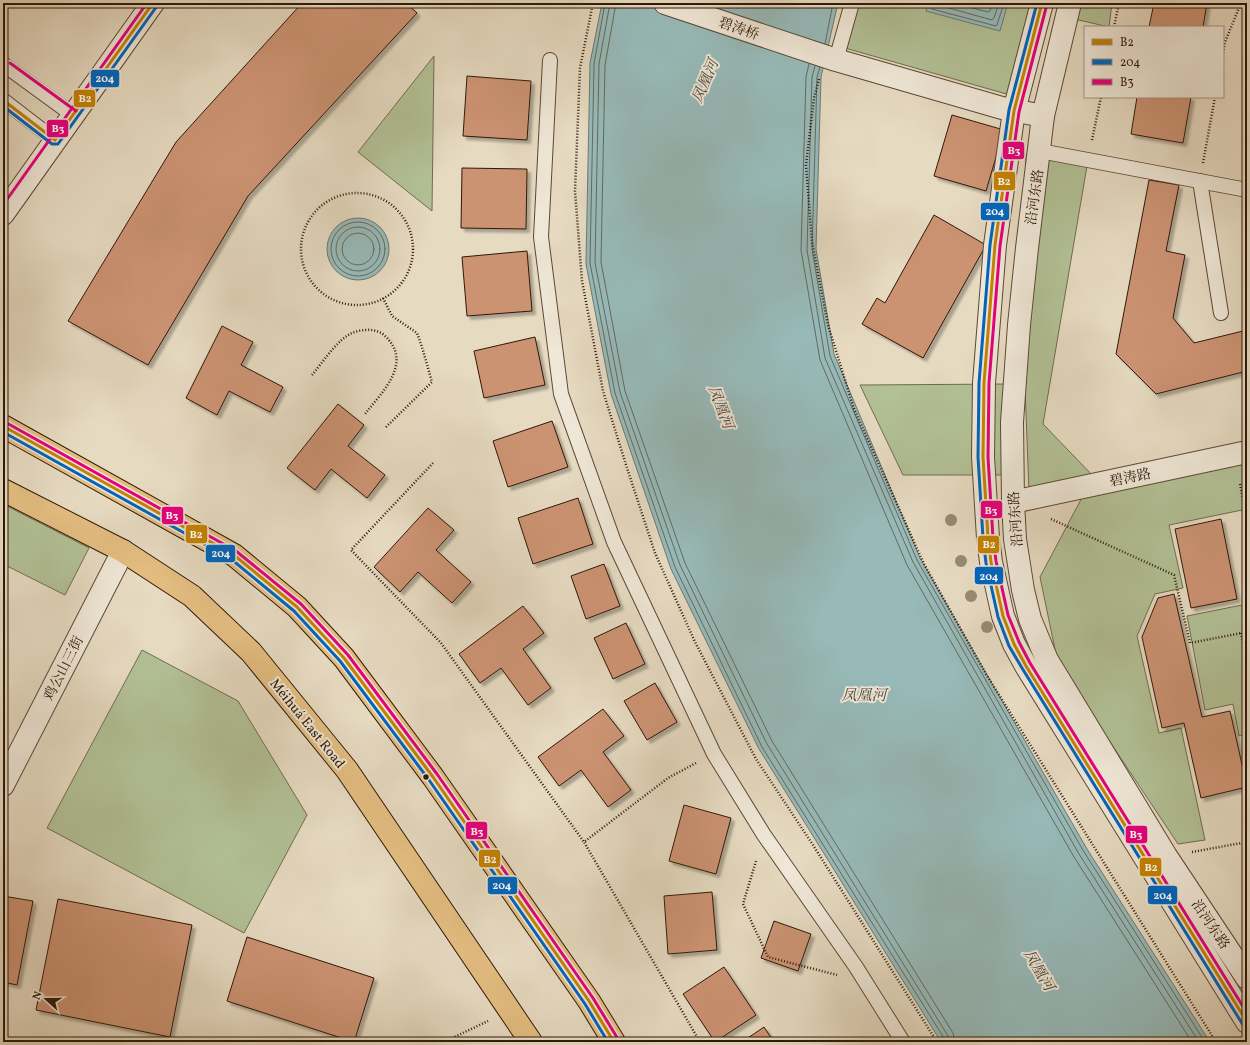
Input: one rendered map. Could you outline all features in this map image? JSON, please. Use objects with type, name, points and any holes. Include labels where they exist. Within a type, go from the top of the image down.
[{"type":"main road","points":[[3,426],[234,555],[297,607],[344,658],[433,777],[589,1000],[614,1042]]},
{"type":"main road","name":"Méihuá East Road","points":[[3,490],[123,551],[192,596],[251,652],[347,770],[531,1042]]},
{"type":"street","points":[[3,214],[153,3]]},
{"type":"street","name":"碧涛桥","points":[[665,3],[825,57],[1014,111],[1044,116]]},
{"type":"street","name":"沿河东路","points":[[1042,3],[1014,111],[995,245],[984,383],[983,457],[988,538],[996,585],[1004,616],[1014,644],[1026,666],[1247,1022]]},
{"type":"street","name":"沿河东路","points":[[1070,3],[1044,116],[1027,248],[1019,325],[1012,422],[1013,502],[1015,539],[1023,590],[1030,620],[1038,641],[1058,680],[1166,856],[1247,978]]},
{"type":"street","name":"碧涛路","points":[[1013,502],[1247,452]]},
{"type":"street","name":"鸡公山三街","points":[[3,785],[123,551]]},
{"type":"lane","points":[[825,57],[852,3]]},
{"type":"lane","points":[[550,60],[542,237],[561,394],[614,542],[714,754],[764,835],[856,966],[903,1042]]},
{"type":"lane","points":[[4,68],[73,115]]},
{"type":"lane","points":[[3,100],[55,140]]},
{"type":"lane","points":[[1040,151],[1247,190]]},
{"type":"lane","points":[[1200,181],[1221,313]]},
{"type":"path","points":[[593,3],[580,68],[575,191],[582,281],[603,391],[655,553],[695,642],[756,759],[813,845],[937,1042]]},
{"type":"path","points":[[1114,26],[1119,3]]},
{"type":"path","points":[[1224,48],[1241,3]]},
{"type":"path","points":[[825,57],[814,98],[806,165],[812,242],[828,325],[854,409],[924,564],[986,674],[1216,1042]]},
{"type":"path","points":[[1088,160],[1101,98]]},
{"type":"path","points":[[1200,181],[1215,98]]},
{"type":"path","points":[[357,192],[376,196],[393,205],[406,220],[412,238],[413,257],[406,276],[396,290],[383,298],[365,305],[347,304],[331,299],[317,288],[307,274],[302,257],[302,240],[309,221],[321,206],[338,196],[357,192]]},
{"type":"path","points":[[383,298],[392,316],[417,333],[432,382],[385,428]]},
{"type":"path","points":[[312,375],[336,346],[352,333],[367,329],[382,333],[392,342],[397,356],[396,367],[386,388],[365,414]]},
{"type":"path","points":[[433,463],[351,550],[441,643],[584,842],[700,1042]]},
{"type":"path","points":[[1240,484],[1247,520]]},
{"type":"path","points":[[1048,518],[1174,575],[1190,643],[1247,632]]},
{"type":"path","points":[[1241,633],[1247,665]]},
{"type":"path","points":[[584,842],[668,778],[714,754]]},
{"type":"path","points":[[764,835],[743,904],[768,957],[841,976]]},
{"type":"path","points":[[1166,856],[1247,842]]},
{"type":"path","points":[[444,1042],[510,1010]]},
{"type":"green space","points":[[858,3],[1049,3],[1017,97],[845,48]]},
{"type":"green space","points":[[1061,3],[1112,3],[1109,26],[1057,15]]},
{"type":"green space","points":[[434,56],[432,211],[358,152]]},
{"type":"green space","points":[[1026,154],[1087,166],[1043,424],[1094,477],[1029,491],[1022,310]]},
{"type":"green space","points":[[1010,384],[1010,475],[903,475],[860,385]]},
{"type":"green space","points":[[1247,457],[1247,509],[1169,525],[1183,588],[1155,594],[1137,636],[1159,733],[1181,728],[1205,840],[1178,844],[1058,664],[1040,577],[1086,490]]},
{"type":"green space","points":[[3,504],[89,548],[65,595],[3,564]]},
{"type":"green space","points":[[1247,604],[1247,734],[1239,736],[1233,704],[1205,710],[1187,616]]},
{"type":"green space","points":[[142,650],[238,701],[307,815],[244,933],[47,828]]},
{"type":"water","name":"凤凰河","points":[[602,3],[838,3],[821,77],[816,249],[834,354],[920,558],[1087,849],[1210,1042],[941,1042],[759,749],[671,569],[611,394],[586,264],[590,63]]},
{"type":"water","points":[[928,3],[1008,3],[1000,31],[926,11]]},
{"type":"water","points":[[358,218],[370,220],[380,227],[387,237],[389,249],[387,261],[380,271],[370,278],[358,280],[346,278],[336,271],[329,261],[327,249],[329,237],[336,227],[346,220]]},
{"type":"building","points":[[302,3],[406,3],[417,13],[248,196],[148,365],[68,321],[176,142]]},
{"type":"building","points":[[1154,3],[1207,3],[1203,26],[1149,26]]},
{"type":"building","points":[[467,76],[531,81],[527,140],[463,136]]},
{"type":"building","points":[[1137,98],[1191,98],[1183,143],[1131,134]]},
{"type":"building","points":[[952,115],[1004,130],[986,191],[934,176]]},
{"type":"building","points":[[462,168],[527,169],[526,229],[461,228]]},
{"type":"building","points":[[1149,180],[1179,185],[1166,251],[1185,255],[1173,318],[1194,343],[1247,330],[1247,371],[1156,394],[1116,354]]},
{"type":"building","points":[[934,215],[986,245],[923,358],[862,324],[877,298],[885,303]]},
{"type":"building","points":[[1247,238],[1247,257],[1243,239]]},
{"type":"building","points":[[527,251],[532,311],[467,316],[462,257]]},
{"type":"building","points":[[222,326],[253,342],[241,365],[283,387],[270,412],[229,391],[217,415],[186,398]]},
{"type":"building","points":[[535,337],[545,385],[484,398],[474,351]]},
{"type":"building","points":[[338,404],[364,425],[348,446],[385,475],[367,498],[331,469],[315,490],[287,468]]},
{"type":"building","points":[[552,421],[568,467],[508,487],[493,441]]},
{"type":"building","points":[[578,498],[593,544],[533,564],[518,518]]},
{"type":"building","points":[[428,508],[454,530],[436,550],[471,582],[452,603],[418,572],[400,592],[374,567]]},
{"type":"building","points":[[1221,519],[1237,599],[1191,608],[1175,529]]},
{"type":"building","points":[[604,564],[620,606],[586,619],[571,576]]},
{"type":"building","points":[[1174,594],[1202,717],[1230,711],[1247,787],[1201,798],[1184,723],[1162,728],[1142,637],[1158,598]]},
{"type":"building","points":[[523,606],[544,633],[523,649],[551,688],[528,705],[501,668],[480,683],[459,654]]},
{"type":"building","points":[[626,623],[645,664],[613,679],[594,638]]},
{"type":"building","points":[[655,683],[677,722],[647,740],[624,701]]},
{"type":"building","points":[[603,709],[624,736],[603,752],[631,790],[608,807],[581,770],[559,786],[538,757]]},
{"type":"building","points":[[684,805],[731,818],[716,874],[669,861]]},
{"type":"building","points":[[712,892],[717,950],[668,954],[664,896]]},
{"type":"building","points":[[3,896],[33,901],[17,985],[3,982]]},
{"type":"building","points":[[58,899],[192,925],[170,1037],[36,1010]]},
{"type":"building","points":[[774,921],[811,934],[798,971],[761,958]]},
{"type":"building","points":[[247,937],[374,978],[354,1042],[227,1001]]},
{"type":"building","points":[[724,967],[756,1015],[715,1042],[683,994]]},
{"type":"building","points":[[764,1027],[774,1042],[742,1042]]},
{"type":"transit line","name":"B3","points":[[3,205],[147,3]]},
{"type":"transit line","name":"B2","points":[[3,100],[55,140],[153,3]]},
{"type":"transit line","name":"204","points":[[1037,3],[1009,110],[990,245],[979,383],[978,457],[986,563],[998,617],[1009,646],[1243,1025]]},
{"type":"transit line","name":"B2","points":[[1042,3],[1014,111],[995,245],[984,383],[983,457],[991,562],[1003,616],[1014,644],[1026,666],[1247,1022]]},
{"type":"transit line","name":"B3","points":[[1047,4],[1019,112],[1000,246],[989,383],[988,457],[993,538],[996,561],[1008,615],[1019,642],[1030,663],[1247,1013]]},
{"type":"transit line","name":"204","points":[[3,106],[52,144],[58,144],[157,6]]},
{"type":"transit line","name":"B3","points":[[10,63],[76,111]]},
{"type":"transit line","name":"B3","points":[[5,422],[236,551],[301,604],[348,655],[437,774],[593,998],[618,1039]]},
{"type":"transit line","name":"B2","points":[[3,426],[234,555],[297,607],[344,658],[433,777],[589,1001],[614,1042]]},
{"type":"transit line","name":"204","points":[[3,432],[231,559],[294,611],[340,661],[429,780],[585,1004],[608,1042]]}]
